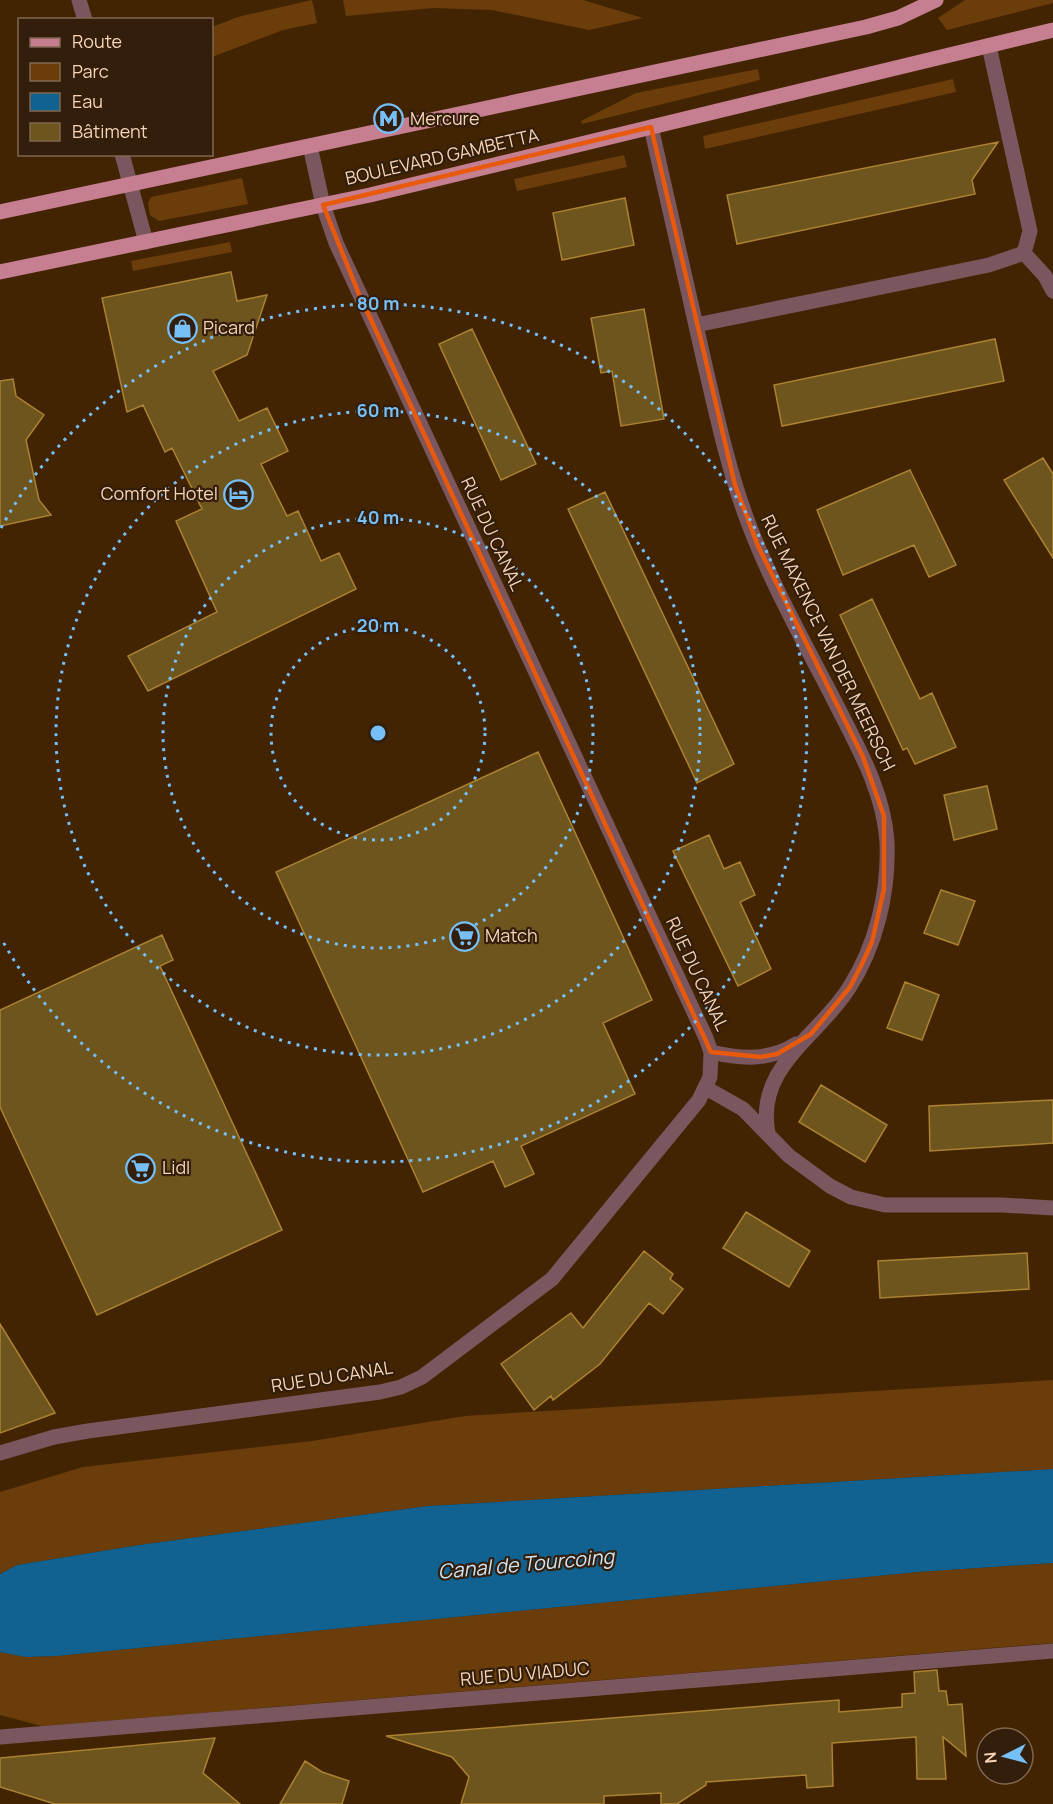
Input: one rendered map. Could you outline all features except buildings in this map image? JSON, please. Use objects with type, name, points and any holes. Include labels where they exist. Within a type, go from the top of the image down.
[{"type":"main road","name":"BOULEVARD GAMBETTA","points":[[0,212],[840,33],[898,18],[936,0]]},
{"type":"main road","name":"BOULEVARD GAMBETTA","points":[[0,272],[323,205],[1053,30]]},
{"type":"street","points":[[79,0],[84,18]]},
{"type":"street","points":[[989,45],[1030,231],[1024,253]]},
{"type":"street","name":"RUE MAXENCE VAN DER MEERSCH","points":[[651,127],[725,449],[745,516],[863,757],[884,816],[886,843],[884,889],[872,942],[850,987],[786,1061],[766,1098],[765,1115],[768,1133]]},
{"type":"street","name":"RUE DU CANAL","points":[[0,1453],[54,1437],[88,1431],[380,1392],[411,1383],[552,1279],[690,1112],[706,1088],[710,1077],[711,1052],[355,285],[323,205],[310,146]]},
{"type":"street","points":[[123,156],[146,242]]},
{"type":"street","points":[[1024,253],[1045,276],[1053,291]]},
{"type":"street","points":[[696,325],[989,266],[1024,253]]},
{"type":"street","name":"RUE MAXENCE VAN DER MEERSCH","points":[[711,1052],[744,1058],[777,1054],[811,1034]]},
{"type":"street","points":[[706,1088],[743,1109],[789,1156],[830,1186],[868,1202],[910,1207],[1002,1204],[1053,1208]]},
{"type":"street","name":"RUE DU VIADUC","points":[[0,1737],[1053,1650]]},
{"type":"highlighted area","points":[[651,127],[735,485],[758,546],[863,757],[884,816],[884,889],[872,942],[862,964],[850,987],[811,1034],[777,1054],[761,1057],[711,1052],[359,294],[323,205]]},
{"type":"green space","points":[[312,0],[317,23],[283,30],[213,57],[213,27],[238,17]]},
{"type":"green space","points":[[343,0],[583,0],[643,18],[589,30],[492,10],[433,8],[346,16]]},
{"type":"green space","points":[[965,0],[1053,0],[1053,3],[947,30],[938,18]]},
{"type":"green space","points":[[758,69],[760,80],[582,124],[581,121],[636,93]]},
{"type":"green space","points":[[953,79],[956,92],[705,149],[703,136]]},
{"type":"green space","points":[[624,155],[627,167],[517,191],[514,179]]},
{"type":"green space","points":[[242,178],[248,204],[159,221],[150,215],[148,203],[151,197]]},
{"type":"green space","points":[[230,242],[232,252],[133,271],[131,261]]},
{"type":"green space","points":[[1053,1380],[1053,1469],[428,1506],[139,1545],[17,1565],[0,1574],[0,1492],[83,1467],[312,1441],[465,1416]]},
{"type":"green space","points":[[1053,1563],[1053,1643],[42,1726],[0,1715],[0,1652],[25,1657],[57,1656],[918,1572]]},
{"type":"water","name":"Canal de Tourcoing","points":[[1053,1469],[1053,1563],[918,1572],[57,1656],[25,1657],[0,1652],[0,1574],[17,1565],[139,1545],[428,1506]]},
{"type":"place","name":"Mercure","points":[[389,119]]},
{"type":"place","name":"Picard","points":[[182,328]]},
{"type":"place","name":"Comfort Hotel","points":[[239,494]]},
{"type":"place","name":"Match","points":[[464,936]]},
{"type":"place","name":"Lidl","points":[[141,1168]]}]
